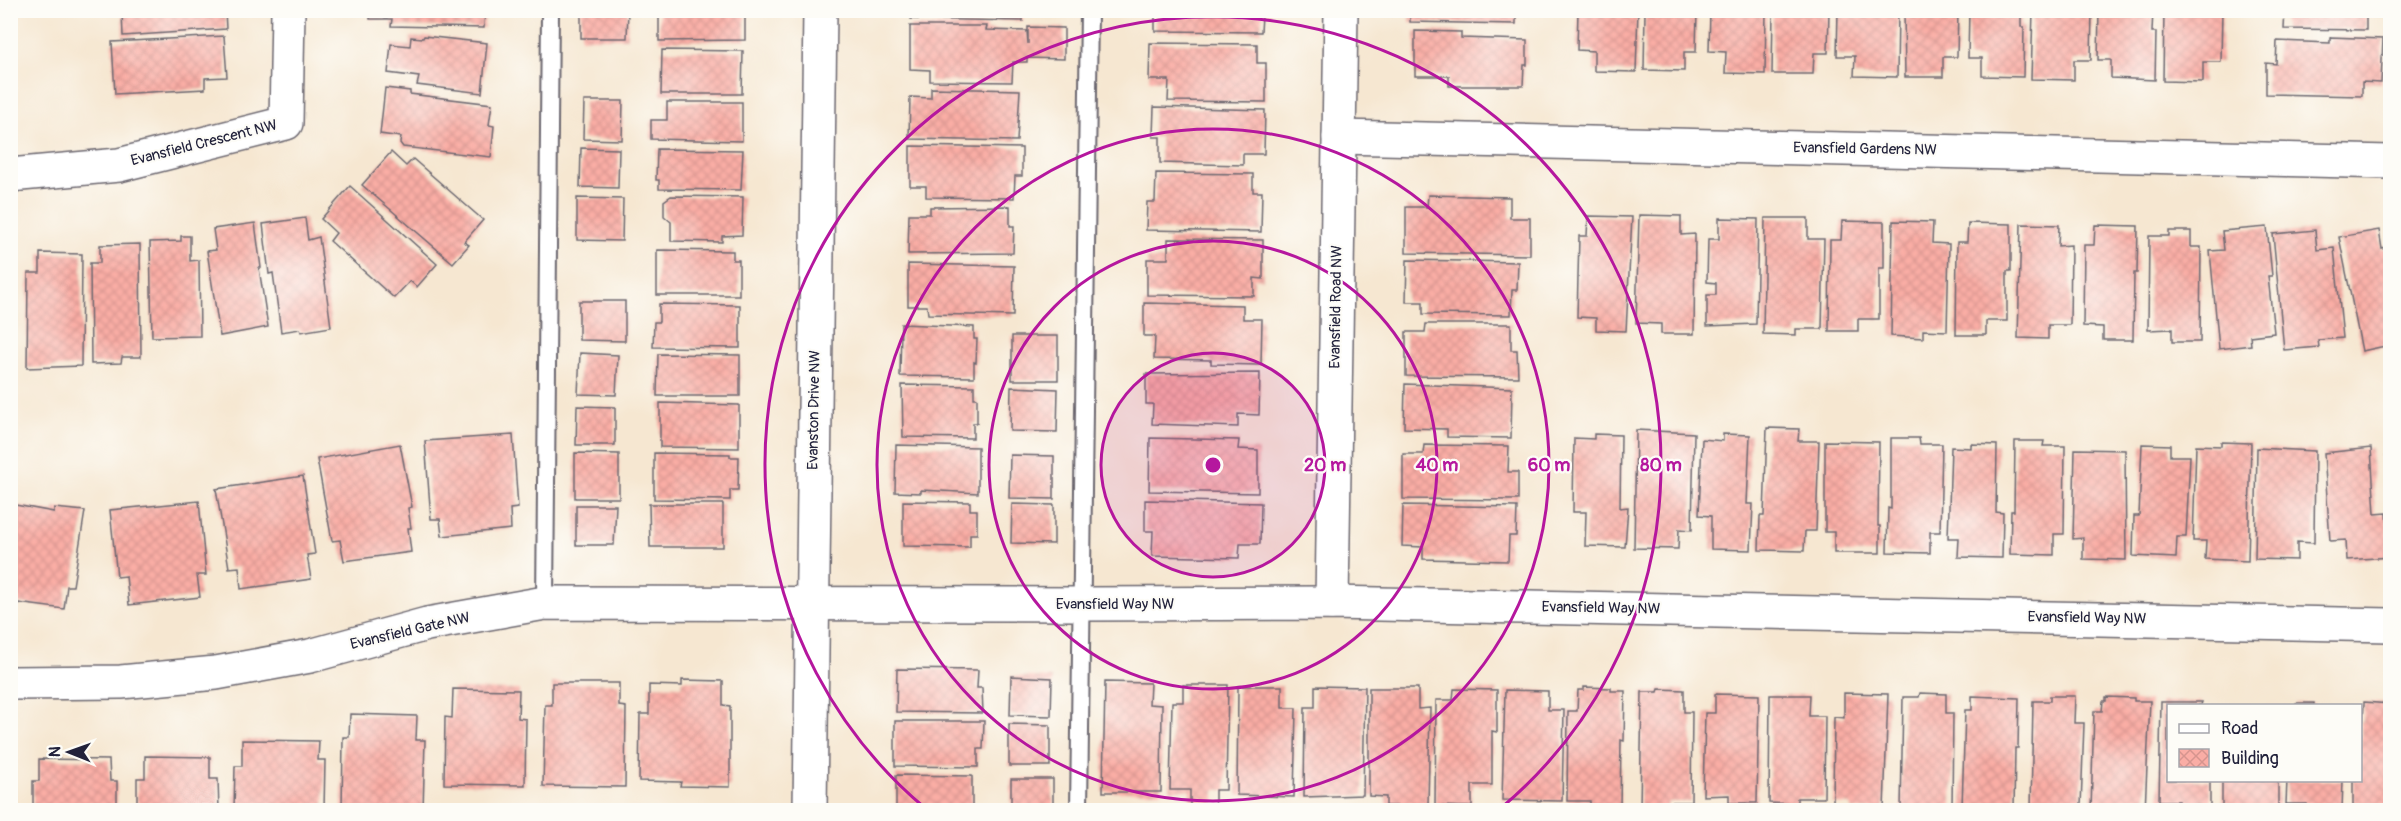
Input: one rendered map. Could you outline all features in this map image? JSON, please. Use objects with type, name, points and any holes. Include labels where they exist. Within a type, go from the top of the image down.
[{"type":"street","name":"Evansfield Crescent NW","points":[[10,175],[119,165],[286,123],[288,10]]},
{"type":"street","name":"Evanston Drive NW","points":[[810,810],[820,10]]},
{"type":"street","name":"Evansfield Road NW","points":[[1332,603],[1341,10]]},
{"type":"street","name":"Evansfield Gardens NW","points":[[1339,137],[2391,162]]},
{"type":"street","name":"Evansfield Gate NW","points":[[10,683],[122,682],[216,673],[310,656],[427,624],[545,603],[811,602]]},
{"type":"street","name":"Evansfield Way NW","points":[[811,602],[1332,603],[2391,625]]},
{"type":"lane","points":[[545,603],[550,10]]},
{"type":"lane","points":[[1079,810],[1089,10]]},
{"type":"building","points":[[117,10],[225,10],[226,29],[123,36],[122,13],[117,13]]},
{"type":"building","points":[[370,10],[485,10],[484,28],[391,26],[392,19],[370,19]]},
{"type":"building","points":[[581,10],[628,10],[627,38],[581,38]]},
{"type":"building","points":[[659,10],[745,10],[745,40],[659,41]]},
{"type":"building","points":[[911,10],[1023,10],[1023,21],[911,19]]},
{"type":"building","points":[[1155,10],[1271,10],[1271,15],[1262,15],[1261,32],[1155,31]]},
{"type":"building","points":[[1410,10],[1516,10],[1516,24],[1410,22]]},
{"type":"building","points":[[1578,10],[1638,10],[1636,72],[1594,71],[1594,51],[1577,50]]},
{"type":"building","points":[[1645,10],[1697,10],[1696,52],[1684,52],[1684,71],[1644,70]]},
{"type":"building","points":[[1710,10],[1766,10],[1765,74],[1725,73],[1726,52],[1709,51]]},
{"type":"building","points":[[1773,10],[1829,10],[1828,53],[1814,53],[1813,74],[1772,74]]},
{"type":"building","points":[[1838,10],[1898,10],[1897,77],[1854,76],[1855,56],[1837,56]]},
{"type":"building","points":[[1904,10],[1958,10],[1957,57],[1943,57],[1943,77],[1905,77]]},
{"type":"building","points":[[1969,10],[2021,10],[2021,27],[2024,27],[2023,77],[1982,76],[1982,58],[1968,58]]},
{"type":"building","points":[[2033,10],[2092,10],[2091,60],[2074,60],[2074,80],[2031,79]]},
{"type":"building","points":[[2099,10],[2153,10],[2152,32],[2156,32],[2155,80],[2111,78],[2111,60],[2098,60]]},
{"type":"building","points":[[2164,10],[2222,10],[2221,62],[2203,62],[2203,82],[2163,81]]},
{"type":"building","points":[[2285,10],[2385,10],[2384,16],[2366,16],[2366,30],[2284,29]]},
{"type":"building","points":[[910,26],[987,26],[986,30],[1027,31],[1028,44],[1028,27],[1064,28],[1064,59],[1027,58],[1027,62],[1013,62],[1012,82],[930,81],[930,70],[910,69]]},
{"type":"building","points":[[1415,31],[1461,32],[1461,38],[1527,40],[1527,65],[1524,65],[1523,86],[1449,86],[1449,76],[1415,76]]},
{"type":"building","points":[[224,36],[227,77],[205,78],[205,89],[115,94],[112,42]]},
{"type":"building","points":[[424,36],[487,43],[482,93],[417,85],[419,77],[388,73],[391,44],[410,46],[411,37],[423,38]]},
{"type":"building","points":[[2330,37],[2383,39],[2381,83],[2362,82],[2362,96],[2266,94],[2266,63],[2276,64],[2277,41],[2330,43]]},
{"type":"building","points":[[1150,43],[1257,44],[1257,63],[1266,63],[1266,102],[1168,101],[1169,80],[1149,80]]},
{"type":"building","points":[[662,50],[743,51],[742,94],[661,94]]},
{"type":"building","points":[[385,88],[410,91],[410,94],[492,104],[489,125],[494,126],[491,157],[403,147],[400,143],[401,137],[380,134]]},
{"type":"building","points":[[931,88],[1020,90],[1017,141],[909,139],[910,97],[931,98]]},
{"type":"building","points":[[584,101],[623,101],[622,140],[583,139]]},
{"type":"building","points":[[667,102],[742,102],[742,141],[651,139],[651,120],[667,120]]},
{"type":"building","points":[[1154,107],[1265,110],[1264,154],[1243,154],[1243,165],[1160,163],[1160,137],[1153,137]]},
{"type":"building","points":[[910,146],[1022,148],[1022,176],[1015,176],[1014,198],[926,197],[926,186],[910,186]]},
{"type":"building","points":[[581,148],[619,149],[618,188],[580,187]]},
{"type":"building","points":[[657,149],[743,150],[741,190],[659,189],[659,180],[656,180]]},
{"type":"building","points":[[391,152],[406,166],[413,159],[483,220],[464,242],[469,245],[453,263],[362,185]]},
{"type":"building","points":[[1156,173],[1253,174],[1253,192],[1262,192],[1261,232],[1146,230],[1147,202],[1155,202]]},
{"type":"building","points":[[350,186],[437,264],[417,287],[410,281],[394,298],[330,241],[336,233],[321,219]]},
{"type":"building","points":[[1428,195],[1510,197],[1510,218],[1530,218],[1530,255],[1406,253],[1406,207],[1427,207]]},
{"type":"building","points":[[671,196],[743,197],[742,235],[722,236],[722,242],[671,241],[671,222],[664,216],[664,201]]},
{"type":"building","points":[[577,198],[623,199],[622,241],[577,240]]},
{"type":"building","points":[[1010,206],[1010,226],[1014,226],[1013,253],[908,254],[909,214],[930,214],[930,207]]},
{"type":"building","points":[[1639,215],[1681,216],[1681,235],[1695,234],[1694,334],[1661,334],[1661,324],[1636,323]]},
{"type":"building","points":[[1588,216],[1632,217],[1626,331],[1596,330],[1596,318],[1577,317],[1579,236],[1587,236]]},
{"type":"building","points":[[305,218],[308,240],[319,237],[331,327],[301,332],[300,329],[281,332],[273,273],[269,274],[263,224]]},
{"type":"building","points":[[1719,218],[1758,219],[1756,324],[1707,326],[1707,295],[1716,295],[1716,283],[1707,282],[1708,239],[1719,239]]},
{"type":"building","points":[[1765,218],[1808,218],[1808,239],[1824,239],[1822,329],[1796,329],[1796,335],[1763,334]]},
{"type":"building","points":[[1842,221],[1884,222],[1884,268],[1879,268],[1879,319],[1858,319],[1858,331],[1829,331],[1830,240],[1841,240]]},
{"type":"building","points":[[1893,221],[1933,222],[1932,243],[1949,244],[1947,331],[1923,330],[1923,338],[1891,336]]},
{"type":"building","points":[[255,223],[268,327],[220,336],[207,251],[216,250],[213,229]]},
{"type":"building","points":[[1968,223],[2011,224],[2011,271],[2007,271],[2007,321],[1986,321],[1986,335],[1956,335],[1957,242],[1967,242]]},
{"type":"building","points":[[2021,224],[2059,225],[2058,246],[2071,245],[2070,325],[2048,325],[2048,339],[2018,338]]},
{"type":"building","points":[[2095,225],[2138,226],[2137,273],[2134,273],[2133,340],[2103,340],[2103,327],[2083,326],[2084,245],[2094,245]]},
{"type":"building","points":[[2267,227],[2272,276],[2268,276],[2274,333],[2250,336],[2251,345],[2219,349],[2210,251],[2224,250],[2222,231]]},
{"type":"building","points":[[2315,230],[2317,250],[2334,248],[2343,338],[2318,340],[2319,347],[2284,350],[2273,234]]},
{"type":"building","points":[[2379,230],[2382,249],[2390,247],[2390,345],[2362,351],[2339,237]]},
{"type":"building","points":[[2169,231],[2191,231],[2191,247],[2201,247],[2200,342],[2172,342],[2172,329],[2148,330],[2149,236],[2169,236]]},
{"type":"building","points":[[181,236],[190,236],[190,261],[199,260],[200,336],[152,337],[150,242],[181,241]]},
{"type":"building","points":[[1168,239],[1263,240],[1263,279],[1254,278],[1254,296],[1147,295],[1147,259],[1168,259]]},
{"type":"building","points":[[140,244],[141,357],[122,357],[121,363],[91,364],[90,263],[100,263],[100,245]]},
{"type":"building","points":[[657,250],[733,251],[733,260],[739,260],[739,295],[657,295]]},
{"type":"building","points":[[40,253],[82,254],[81,366],[27,368],[28,273],[40,273]]},
{"type":"building","points":[[1407,260],[1518,262],[1517,290],[1512,290],[1511,315],[1423,314],[1423,302],[1406,302]]},
{"type":"building","points":[[908,264],[1014,266],[1013,316],[928,314],[927,306],[908,306]]},
{"type":"building","points":[[579,301],[625,301],[625,341],[579,340]]},
{"type":"building","points":[[1144,303],[1243,305],[1243,319],[1262,319],[1261,365],[1211,364],[1211,360],[1154,359],[1155,336],[1144,336]]},
{"type":"building","points":[[659,304],[740,305],[740,348],[653,347],[654,322],[659,322]]},
{"type":"building","points":[[901,324],[974,327],[974,339],[977,339],[974,377],[900,376]]},
{"type":"building","points":[[1426,324],[1511,324],[1511,350],[1517,350],[1518,377],[1406,376],[1406,332],[1425,332]]},
{"type":"building","points":[[1012,336],[1058,336],[1058,380],[1012,380]]},
{"type":"building","points":[[580,353],[618,355],[616,395],[578,394]]},
{"type":"building","points":[[658,354],[740,355],[740,396],[657,396]]},
{"type":"building","points":[[1260,373],[1259,415],[1238,414],[1238,427],[1152,424],[1153,404],[1146,404],[1146,374]]},
{"type":"building","points":[[1405,384],[1512,388],[1511,438],[1447,437],[1447,429],[1404,428]]},
{"type":"building","points":[[902,385],[974,386],[974,398],[977,398],[977,423],[973,423],[973,438],[903,437]]},
{"type":"building","points":[[1011,387],[1058,389],[1057,432],[1010,431]]},
{"type":"building","points":[[660,403],[739,405],[739,448],[660,447]]},
{"type":"building","points":[[577,406],[615,407],[615,445],[576,445]]},
{"type":"building","points":[[1767,428],[1799,429],[1798,441],[1819,441],[1816,531],[1805,531],[1804,551],[1759,550],[1760,516],[1764,516]]},
{"type":"building","points":[[1636,430],[1694,433],[1692,530],[1679,529],[1678,549],[1634,548]]},
{"type":"building","points":[[1594,434],[1621,435],[1620,508],[1628,507],[1625,547],[1585,546],[1586,512],[1573,512],[1574,438],[1594,439]]},
{"type":"building","points":[[1723,434],[1750,435],[1747,504],[1753,504],[1751,550],[1711,549],[1711,516],[1699,515],[1702,439],[1723,441]]},
{"type":"building","points":[[513,435],[518,508],[510,509],[511,529],[442,536],[440,519],[431,519],[425,441]]},
{"type":"building","points":[[1150,438],[1239,440],[1238,449],[1258,450],[1258,493],[1149,491]]},
{"type":"building","points":[[1891,438],[1919,438],[1920,444],[1942,444],[1940,532],[1930,532],[1930,553],[1887,552],[1888,508],[1891,509]]},
{"type":"building","points":[[1825,441],[1879,442],[1880,553],[1834,553],[1834,532],[1825,532]]},
{"type":"building","points":[[2015,441],[2044,441],[2043,446],[2065,446],[2064,534],[2054,534],[2054,555],[2010,554],[2011,511],[2014,511]]},
{"type":"building","points":[[2221,442],[2251,443],[2248,561],[2205,559],[2206,541],[2193,541],[2196,445],[2221,446]]},
{"type":"building","points":[[400,444],[412,507],[408,508],[411,552],[344,561],[340,540],[332,541],[317,459]]},
{"type":"building","points":[[1971,444],[1997,445],[1996,512],[2003,513],[2002,558],[1958,557],[1959,538],[1948,538],[1951,447],[1971,448]]},
{"type":"building","points":[[2142,444],[2170,445],[2170,456],[2190,456],[2186,537],[2177,537],[2176,558],[2133,556],[2134,516],[2139,516]]},
{"type":"building","points":[[896,445],[978,447],[978,493],[921,490],[921,493],[895,492]]},
{"type":"building","points":[[1424,445],[1509,446],[1508,472],[1518,472],[1518,500],[1403,499],[1403,454],[1423,454]]},
{"type":"building","points":[[2257,448],[2315,451],[2314,543],[2297,542],[2297,560],[2255,559]]},
{"type":"building","points":[[2371,448],[2375,514],[2387,513],[2390,557],[2347,560],[2346,540],[2330,541],[2324,453]]},
{"type":"building","points":[[2075,449],[2125,450],[2126,560],[2083,559],[2083,538],[2073,539]]},
{"type":"building","points":[[2390,452],[2390,474],[2385,453]]},
{"type":"building","points":[[575,453],[619,454],[619,498],[575,498]]},
{"type":"building","points":[[654,453],[730,454],[730,457],[739,457],[738,490],[730,490],[730,500],[654,499]]},
{"type":"building","points":[[1010,455],[1054,456],[1054,499],[1009,498]]},
{"type":"building","points":[[303,476],[315,554],[307,555],[311,579],[241,589],[239,567],[229,568],[216,489]]},
{"type":"building","points":[[1145,500],[1261,503],[1260,544],[1240,544],[1239,558],[1152,556],[1153,531],[1145,531]]},
{"type":"building","points":[[199,501],[206,575],[197,575],[200,597],[129,605],[126,576],[117,577],[110,510]]},
{"type":"building","points":[[903,501],[970,502],[970,510],[977,510],[977,534],[970,534],[970,547],[903,546]]},
{"type":"building","points":[[10,504],[54,512],[54,508],[85,511],[73,586],[67,586],[64,609],[10,602]]},
{"type":"building","points":[[649,504],[723,504],[723,547],[650,547]]},
{"type":"building","points":[[1012,504],[1054,505],[1054,544],[1011,543]]},
{"type":"building","points":[[576,505],[616,505],[614,545],[576,545]]},
{"type":"building","points":[[1403,505],[1517,507],[1516,536],[1509,536],[1508,561],[1423,559],[1423,547],[1402,546]]},
{"type":"building","points":[[897,669],[978,670],[977,688],[982,688],[983,713],[896,712]]},
{"type":"building","points":[[1011,676],[1052,678],[1051,716],[1010,715]]},
{"type":"building","points":[[682,680],[723,681],[723,705],[730,706],[730,787],[680,786],[681,782],[639,781],[640,714],[649,714],[649,685],[682,686]]},
{"type":"building","points":[[1105,682],[1150,683],[1149,704],[1162,705],[1161,792],[1103,792]]},
{"type":"building","points":[[552,683],[619,683],[619,706],[626,707],[625,787],[543,786],[545,705],[552,705]]},
{"type":"building","points":[[1183,685],[1228,685],[1226,790],[1215,790],[1215,807],[1190,806],[1190,790],[1170,790],[1172,702],[1183,702]]},
{"type":"building","points":[[1238,686],[1282,686],[1282,708],[1296,708],[1294,797],[1237,795]]},
{"type":"building","points":[[1315,686],[1365,687],[1363,795],[1304,797],[1305,707],[1315,707]]},
{"type":"building","points":[[1584,687],[1625,691],[1624,741],[1621,740],[1620,809],[1590,808],[1590,801],[1567,801],[1568,711],[1577,711],[1578,690],[1584,690]]},
{"type":"building","points":[[1369,688],[1418,688],[1418,709],[1430,708],[1428,806],[1386,806],[1386,797],[1369,796]]},
{"type":"building","points":[[453,689],[519,690],[518,718],[526,719],[525,785],[444,784],[445,717],[452,718]]},
{"type":"building","points":[[1454,689],[1497,690],[1497,732],[1492,731],[1492,785],[1472,785],[1472,807],[1435,806],[1436,700],[1453,700]]},
{"type":"building","points":[[1659,689],[1684,690],[1684,712],[1692,712],[1691,802],[1668,802],[1668,809],[1640,808],[1642,692],[1658,692]]},
{"type":"building","points":[[1505,690],[1548,691],[1548,710],[1564,710],[1562,801],[1502,800]]},
{"type":"building","points":[[1844,693],[1888,694],[1884,810],[1851,810],[1851,805],[1833,804],[1834,717],[1844,718]]},
{"type":"building","points":[[1920,693],[1946,694],[1946,713],[1953,713],[1952,809],[1901,810],[1903,697],[1919,697]]},
{"type":"building","points":[[1715,694],[1759,695],[1757,803],[1729,803],[1729,795],[1703,796],[1705,713],[1715,713]]},
{"type":"building","points":[[1770,695],[1810,695],[1809,716],[1825,716],[1824,798],[1797,798],[1797,804],[1769,803]]},
{"type":"building","points":[[1972,696],[2019,698],[2014,810],[1962,808],[1965,710],[1972,710]]},
{"type":"building","points":[[2050,696],[2075,696],[2074,723],[2084,723],[2081,807],[2031,810],[2033,701],[2050,701]]},
{"type":"building","points":[[2106,697],[2150,701],[2145,810],[2091,810],[2094,711],[2102,711]]},
{"type":"building","points":[[2161,702],[2202,702],[2201,704],[2167,704],[2167,782],[2210,782],[2210,806],[2179,805],[2179,801],[2159,801]]},
{"type":"building","points":[[2364,702],[2390,704],[2390,810],[2353,810],[2353,782],[2362,782]]},
{"type":"building","points":[[350,714],[417,716],[416,740],[425,740],[423,810],[342,810],[343,737],[349,737]]},
{"type":"building","points":[[895,721],[984,721],[983,749],[978,749],[978,767],[895,766]]},
{"type":"building","points":[[1009,724],[1050,725],[1050,766],[1009,766]]},
{"type":"building","points":[[242,740],[319,741],[318,760],[325,760],[324,810],[234,810],[235,766],[242,766]]},
{"type":"building","points":[[145,756],[210,757],[210,779],[218,779],[219,810],[137,810],[137,778],[145,778]]},
{"type":"building","points":[[39,759],[109,760],[110,781],[117,781],[117,810],[33,810],[33,781],[39,781]]},
{"type":"building","points":[[896,775],[972,776],[972,810],[896,810]]},
{"type":"building","points":[[1011,779],[1053,779],[1053,810],[1011,810]]},
{"type":"building","points":[[2222,782],[2278,782],[2278,810],[2222,810]]},
{"type":"building","points":[[2287,782],[2343,782],[2342,810],[2307,810],[2307,804],[2286,804]]}]
